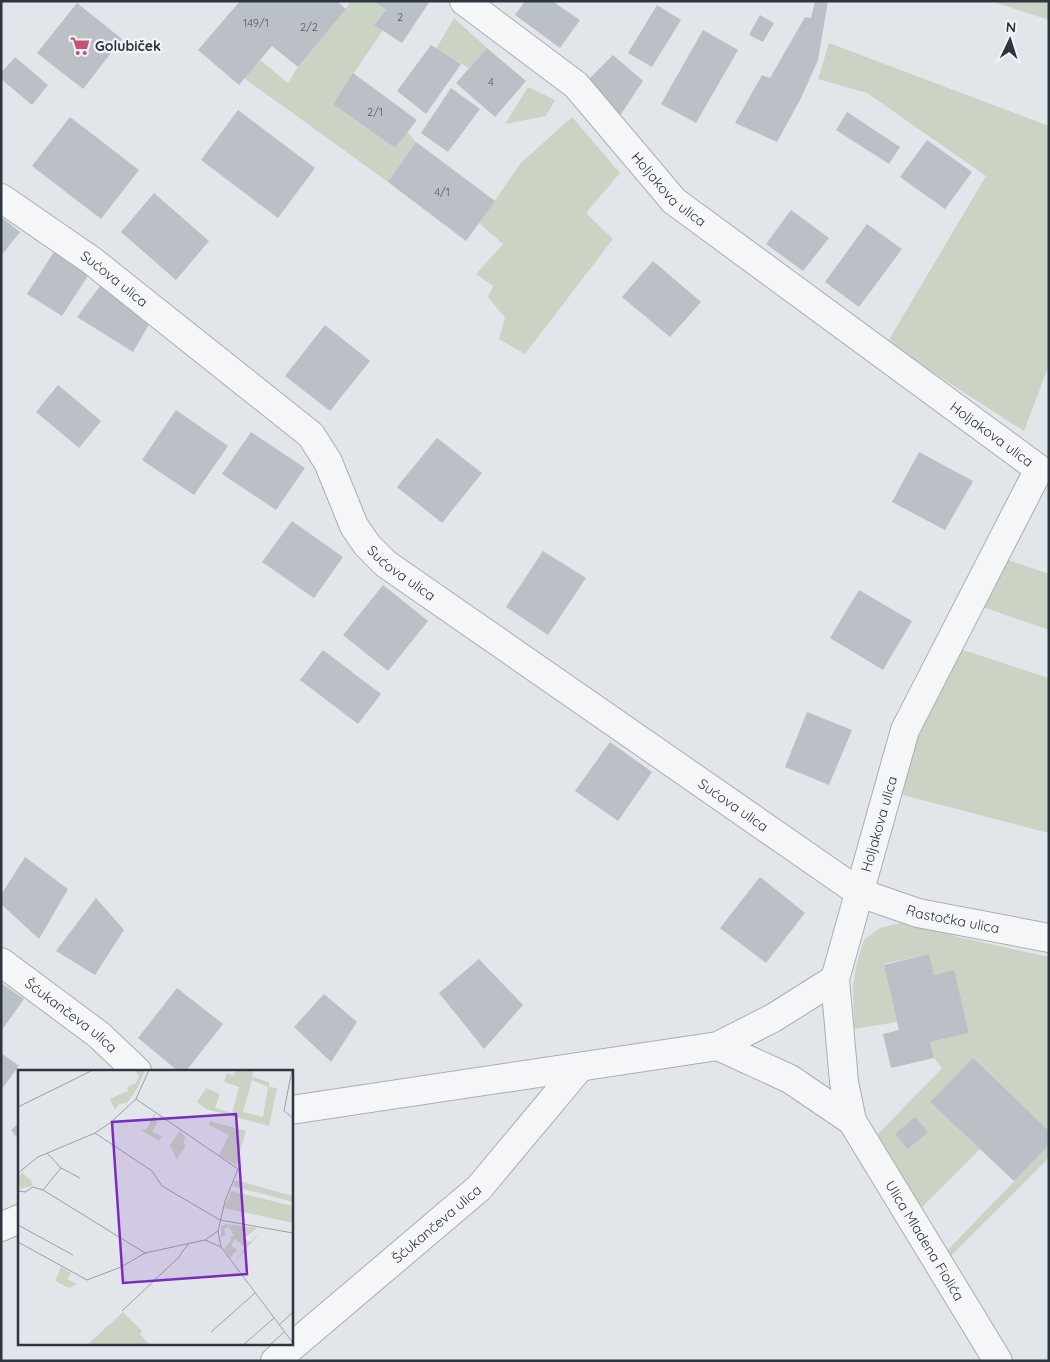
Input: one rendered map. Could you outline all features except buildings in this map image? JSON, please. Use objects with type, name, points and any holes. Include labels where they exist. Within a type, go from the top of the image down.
[{"type":"street","name":"Holjakova ulica","points":[[464,1],[576,85],[674,201],[1039,469],[905,730],[835,979]]},
{"type":"street","name":"Sućova ulica","points":[[1,198],[91,260],[311,436],[328,462],[354,526],[367,545],[386,564],[860,893]]},
{"type":"street","name":"Rastočka ulica","points":[[860,893],[918,913],[1049,938]]},
{"type":"street","name":"Šćukančeva ulica","points":[[1,962],[99,1035],[136,1070]]},
{"type":"street","points":[[292,1110],[718,1046],[773,1018],[835,979]]},
{"type":"street","name":"Ulica Mladena Fiolića","points":[[835,979],[844,1082],[852,1121],[998,1361]]},
{"type":"street","name":"Ulica Mladena Fiolića","points":[[718,1046],[790,1079],[852,1121]]},
{"type":"street","name":"Šćukančeva ulica","points":[[275,1361],[479,1188],[580,1067]]},
{"type":"street","points":[[1,1227],[18,1220]]},
{"type":"green space","points":[[350,1],[374,1],[386,10],[374,24],[383,30],[333,104],[395,148],[407,132],[416,142],[388,182],[244,78],[260,60],[288,83],[298,67],[346,9]]},
{"type":"green space","points":[[991,1],[1049,1],[1049,20]]},
{"type":"green space","points":[[454,18],[487,48],[469,68],[436,49]]},
{"type":"green space","points":[[829,43],[1049,126],[1049,365],[1024,431],[887,343],[986,176],[867,93],[818,79]]},
{"type":"green space","points":[[528,87],[555,100],[546,116],[505,124]]},
{"type":"green space","points":[[572,117],[620,173],[586,213],[613,239],[525,354],[499,339],[505,318],[488,297],[493,286],[476,274],[503,244],[479,223],[521,163]]},
{"type":"green space","points":[[1008,560],[1049,574],[1049,630],[983,607]]},
{"type":"green space","points":[[963,650],[1049,678],[1049,833],[899,794],[912,742]]},
{"type":"green space","points":[[901,923],[921,925],[958,937],[1049,957],[1049,1131],[972,1059],[930,1102],[980,1149],[917,1212],[875,1137],[942,1068],[934,1058],[930,1042],[969,1033],[954,971],[934,975],[929,954],[884,964],[897,1022],[854,1029],[853,985],[857,962],[864,940],[880,928]]},
{"type":"green space","points":[[1049,1145],[1049,1158],[945,1262],[942,1256]]},
{"type":"place","name":"Golubiček","points":[[80,46]]}]
